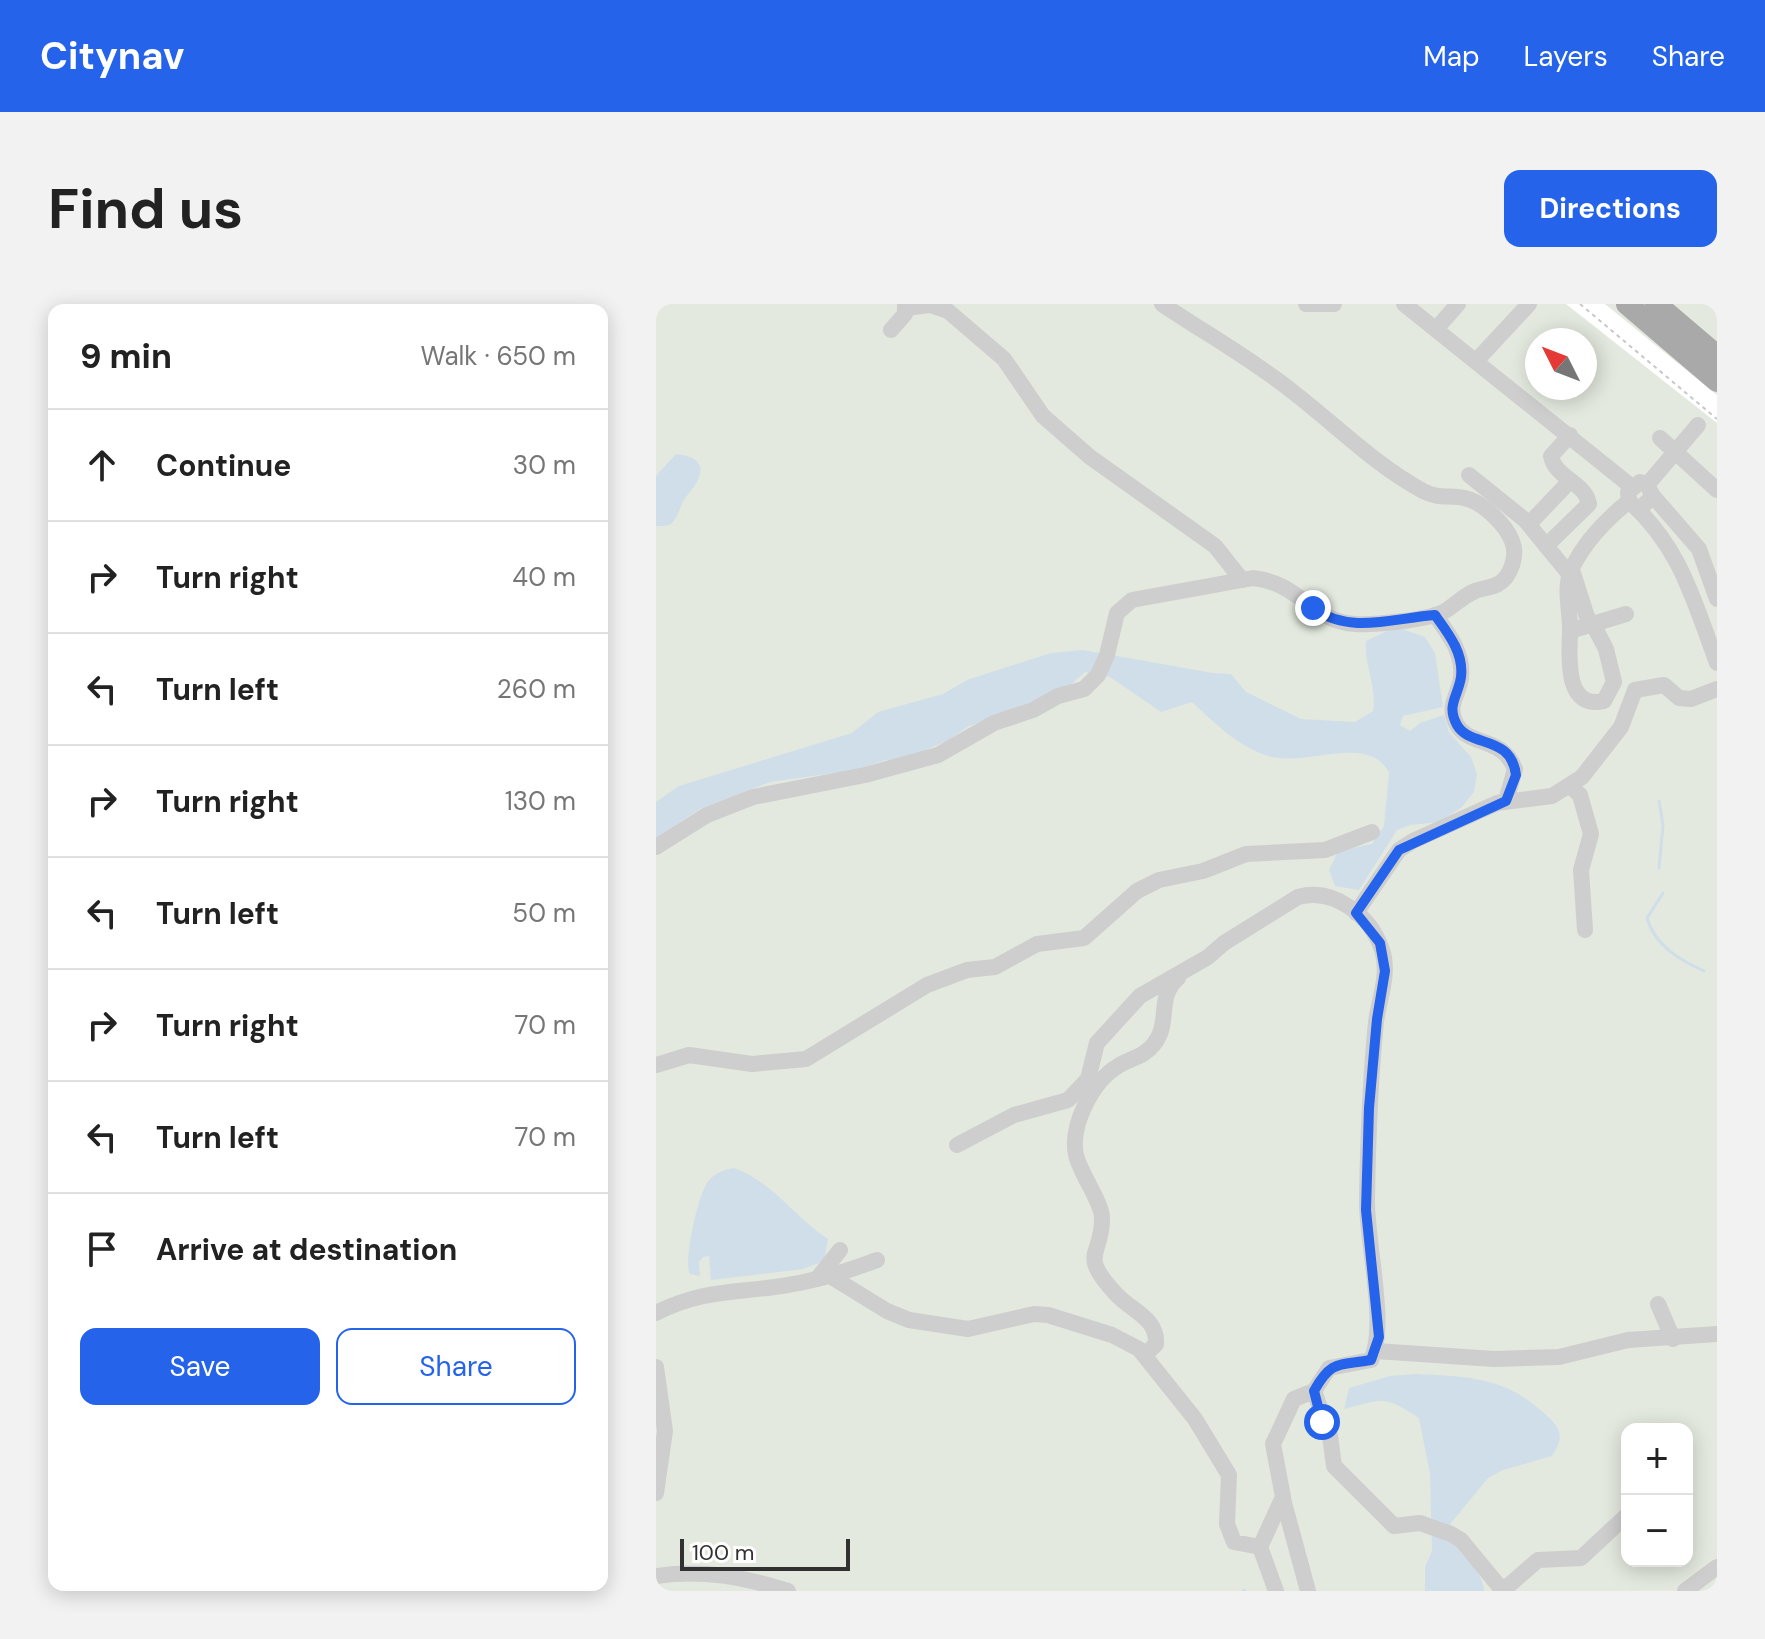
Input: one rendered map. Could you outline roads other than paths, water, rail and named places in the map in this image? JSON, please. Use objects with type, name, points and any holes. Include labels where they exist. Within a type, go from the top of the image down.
[{"type":"main road","points":[[1627,304],[1717,381]]},
{"type":"main road","points":[[1656,304],[1717,356]]},
{"type":"lane","points":[[656,847],[707,815],[753,797],[865,775],[938,755],[994,723],[1033,710],[1058,696],[1084,689],[1098,675],[1107,655],[1117,613],[1132,600],[1261,579],[1280,584],[1334,621],[1368,624],[1435,615],[1457,600],[1499,584],[1504,578],[1515,554],[1505,528],[1464,498],[1436,498],[1397,475],[1292,391],[1162,304]]},
{"type":"lane","points":[[1306,304],[1334,304]]},
{"type":"lane","points":[[1404,304],[1570,435],[1699,549],[1717,599]]},
{"type":"lane","points":[[1437,328],[1458,304]]},
{"type":"lane","points":[[1477,360],[1529,304]]},
{"type":"lane","points":[[891,330],[905,314],[905,306],[930,305],[948,311],[1004,359],[1043,416],[1090,457],[1215,546],[1242,580]]},
{"type":"lane","points":[[1469,475],[1529,524],[1571,571],[1587,617],[1606,649],[1614,682],[1604,701],[1592,704],[1583,699],[1574,687],[1568,650],[1571,571],[1611,516],[1641,495],[1698,425]]},
{"type":"lane","points":[[1546,546],[1589,504],[1589,498],[1552,463],[1551,456],[1570,435]]},
{"type":"lane","points":[[1660,438],[1717,490]]},
{"type":"lane","points":[[1529,524],[1570,481]]},
{"type":"lane","points":[[1641,495],[1676,557],[1717,663]]},
{"type":"lane","points":[[1698,612],[1717,607]]},
{"type":"lane","points":[[1570,631],[1626,614]]},
{"type":"lane","points":[[1435,615],[1452,638],[1461,661],[1461,677],[1451,709],[1455,721],[1464,733],[1492,743],[1506,753],[1516,775],[1528,785],[1533,797]]},
{"type":"lane","points":[[1356,913],[1399,850],[1506,801],[1552,796],[1570,786],[1602,755],[1621,727],[1635,690],[1664,685],[1679,698],[1691,699],[1717,689]]},
{"type":"lane","points":[[1506,801],[1516,775]]},
{"type":"lane","points":[[1570,786],[1580,795],[1591,834],[1581,870],[1585,930]]},
{"type":"lane","points":[[656,1065],[689,1055],[752,1064],[806,1059],[927,985],[967,970],[995,967],[1037,944],[1084,938],[1137,891],[1159,880],[1203,871],[1246,854],[1325,850],[1372,832]]},
{"type":"lane","points":[[957,1145],[1014,1115],[1068,1100],[1088,1079],[1097,1043],[1140,996],[1208,957],[1224,943],[1298,897],[1310,894],[1330,897],[1356,913],[1380,943],[1385,971],[1369,1108],[1366,1210],[1379,1337],[1371,1360],[1329,1368],[1314,1391],[1294,1399],[1273,1444],[1283,1497],[1308,1591]]},
{"type":"lane","points":[[1145,1355],[1156,1344],[1153,1329],[1118,1297],[1095,1267],[1093,1256],[1102,1219],[1077,1161],[1074,1144],[1081,1113],[1109,1072],[1148,1052],[1158,1041],[1165,1024],[1164,997],[1169,986],[1222,955]]},
{"type":"lane","points":[[1068,1100],[1081,1113]]},
{"type":"lane","points":[[824,1277],[840,1250]]},
{"type":"lane","points":[[656,1313],[701,1294],[824,1277],[877,1260]]},
{"type":"lane","points":[[824,1277],[909,1320],[968,1329],[1034,1314],[1048,1315],[1112,1335],[1145,1355],[1215,1447],[1229,1475],[1227,1524],[1234,1542],[1260,1547]]},
{"type":"lane","points":[[1658,1304],[1673,1339]]},
{"type":"lane","points":[[1376,1351],[1494,1359],[1559,1357],[1628,1340],[1717,1334]]},
{"type":"lane","points":[[656,1367],[665,1431],[656,1493]]},
{"type":"lane","points":[[1314,1391],[1330,1436],[1334,1466],[1394,1526],[1427,1525],[1461,1540],[1499,1586],[1507,1587],[1538,1560],[1581,1558],[1621,1521]]},
{"type":"lane","points":[[1276,1591],[1260,1547],[1283,1497]]},
{"type":"lane","points":[[1685,1591],[1717,1567]]},
{"type":"lane","points":[[656,1576],[686,1571],[738,1575],[788,1591]]},
{"type":"lane","points":[[700,1591],[709,1573]]},
{"type":"waterway","points":[[1659,801],[1663,825],[1659,868]]},
{"type":"waterway","points":[[1663,893],[1647,918],[1651,928],[1670,951],[1704,971]]}]
